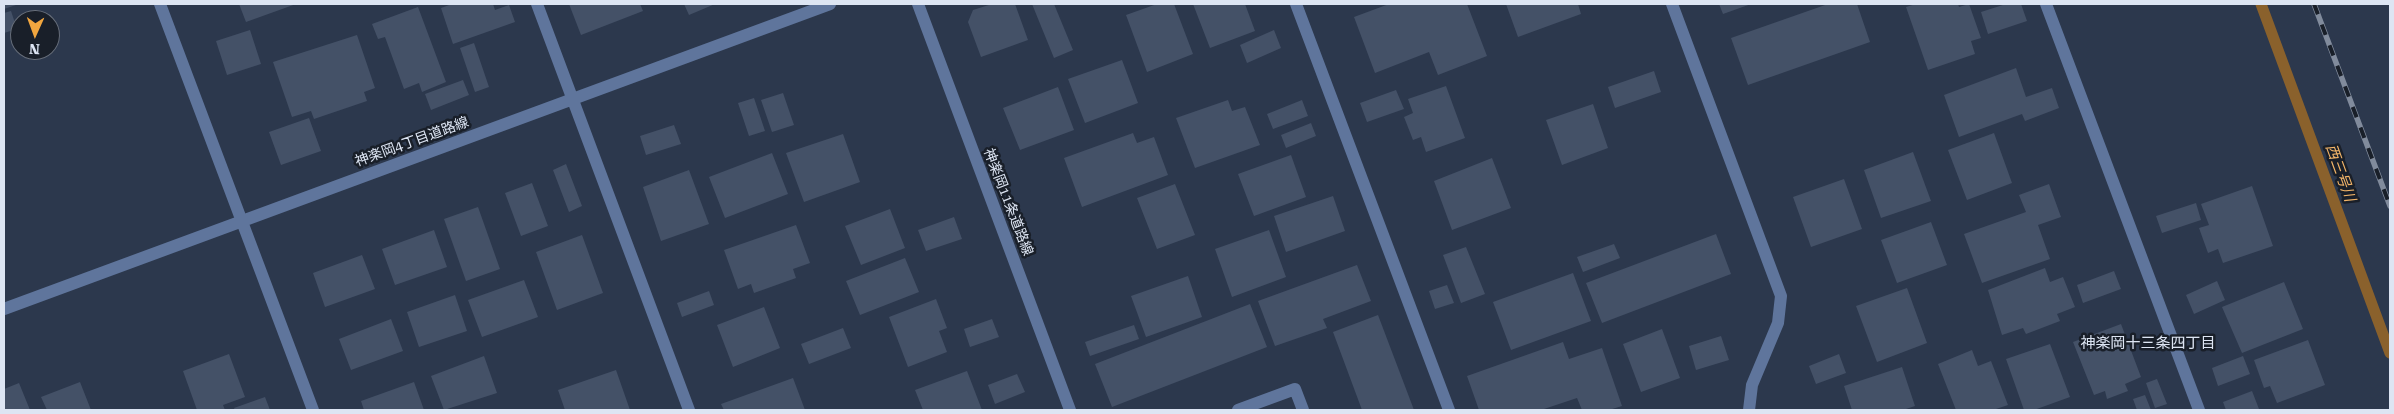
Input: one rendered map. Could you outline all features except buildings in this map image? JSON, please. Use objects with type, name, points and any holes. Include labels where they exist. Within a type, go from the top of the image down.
[{"type":"street","points":[[160,4],[313,410]]},
{"type":"street","points":[[537,4],[689,410]]},
{"type":"street","name":"神楽岡4丁目道路線","points":[[4,309],[830,4]]},
{"type":"street","name":"神楽岡11条道路線","points":[[918,4],[1070,410]]},
{"type":"street","points":[[1296,4],[1450,410]]},
{"type":"street","points":[[1672,4],[1781,296],[1778,323],[1752,385],[1749,410]]},
{"type":"street","points":[[2046,4],[2198,410]]},
{"type":"street","points":[[1238,410],[1294,388],[1303,410]]},
{"type":"waterway","name":"西三号川","points":[[2261,4],[2390,353]]},
{"type":"railway","points":[[2314,4],[2390,206]]},
{"type":"district","name":"神楽岡十三条四丁目","points":[[2148,344]]}]
